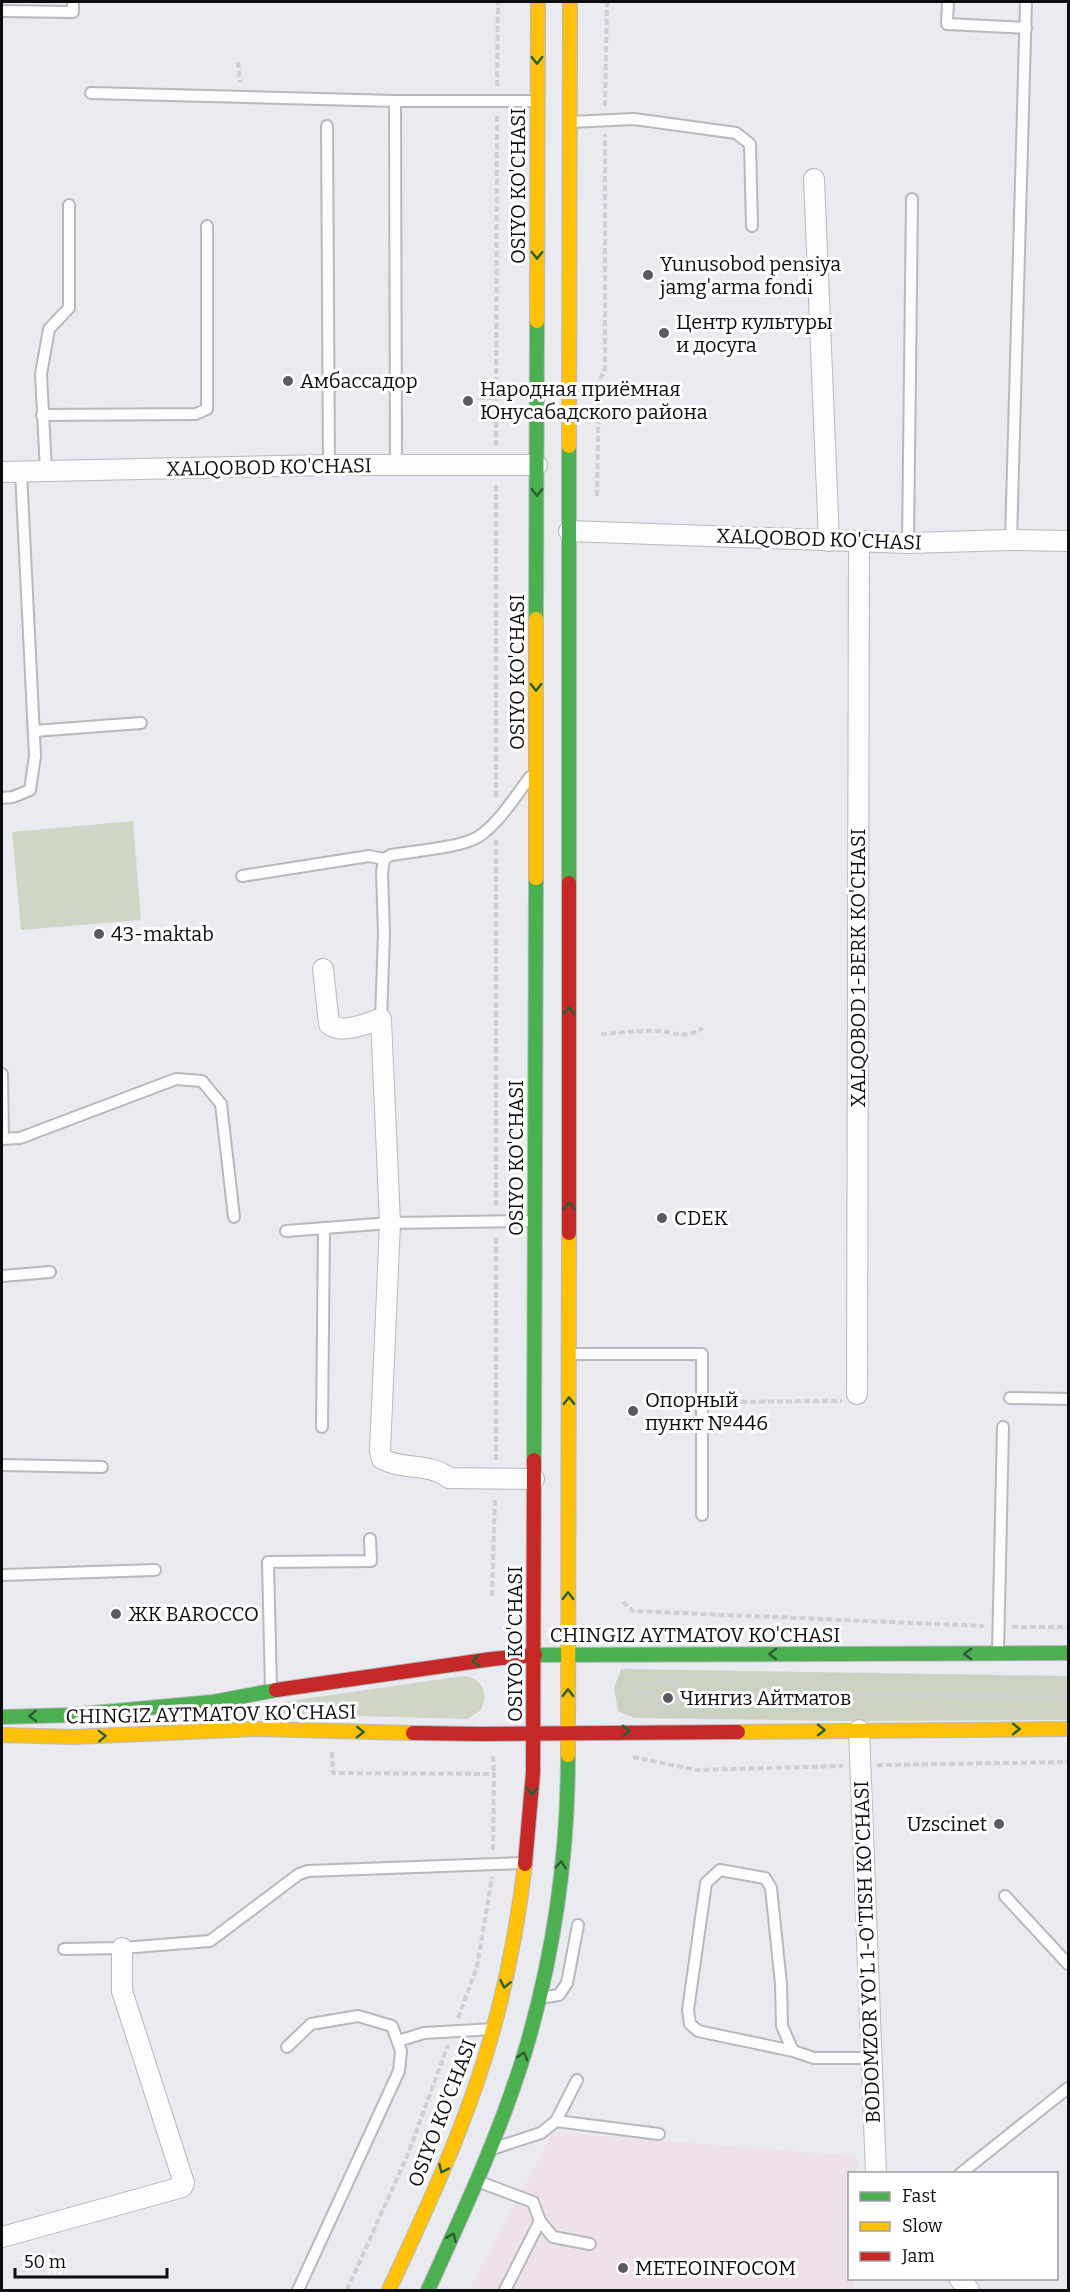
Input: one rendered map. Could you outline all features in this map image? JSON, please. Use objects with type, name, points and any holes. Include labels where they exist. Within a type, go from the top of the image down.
[{"type":"main road","name":"OSIYO KO'CHASI","points":[[389,2290],[454,2146],[494,2029],[509,1968],[531,1804],[534,1733],[538,2]]},
{"type":"main road","points":[[428,2290],[477,2181],[520,2067],[539,1998],[554,1923],[565,1816],[568,1732],[570,2]]},
{"type":"main road","name":"CHINGIZ AYTMATOV KO'CHASI","points":[[2,1718],[71,1715],[213,1702],[271,1691],[534,1655],[1068,1653]]},
{"type":"main road","points":[[255,1694],[246,1701],[243,1714],[250,1726],[257,1730]]},
{"type":"main road","name":"CHINGIZ AYTMATOV KO'CHASI","points":[[2,1735],[74,1737],[257,1730],[534,1733],[1068,1729]]},
{"type":"street","points":[[814,179],[829,541]]},
{"type":"street","name":"XALQOBOD KO'CHASI","points":[[11,472],[329,465],[537,465]]},
{"type":"street","name":"XALQOBOD KO'CHASI","points":[[569,531],[908,543],[1068,541]]},
{"type":"street","name":"XALQOBOD 1-BERK KO'CHASI","points":[[857,1394],[859,542]]},
{"type":"street","points":[[323,969],[329,1024],[334,1028],[342,1029],[381,1018],[390,1223],[380,1451],[382,1459],[392,1464],[441,1471],[449,1478],[534,1479]]},
{"type":"street","name":"BODOMZOR YO'L 1-O'TISH KO'CHASI","points":[[859,1730],[876,2172]]},
{"type":"street","points":[[2,2237],[183,2187],[184,2183],[122,1991],[122,1948]]},
{"type":"lane","points":[[2,12],[73,12],[74,2]]},
{"type":"lane","points":[[948,2],[947,24],[1026,28]]},
{"type":"lane","points":[[1011,540],[1026,2]]},
{"type":"lane","points":[[91,93],[395,101],[537,101]]},
{"type":"lane","points":[[395,101],[396,465]]},
{"type":"lane","points":[[569,122],[634,119],[736,133],[750,144],[752,226]]},
{"type":"lane","points":[[327,126],[329,465]]},
{"type":"lane","points":[[908,543],[912,199]]},
{"type":"lane","points":[[46,471],[41,374],[49,329],[69,308],[69,205]]},
{"type":"lane","points":[[42,415],[196,414],[207,409],[207,226]]},
{"type":"lane","points":[[2,798],[13,797],[30,790],[35,756],[11,472]]},
{"type":"lane","points":[[34,731],[141,723]]},
{"type":"lane","points":[[242,876],[369,856],[384,859],[391,855],[464,843],[478,836],[496,821],[536,770]]},
{"type":"lane","points":[[381,1018],[384,859]]},
{"type":"lane","points":[[2,1074],[2,1139],[20,1138],[176,1079],[202,1081],[221,1104],[234,1217]]},
{"type":"lane","points":[[286,1231],[390,1223],[535,1221]]},
{"type":"lane","points":[[322,1427],[324,1228]]},
{"type":"lane","points":[[2,1276],[51,1272]]},
{"type":"lane","points":[[568,1354],[702,1354],[702,1515]]},
{"type":"lane","points":[[1010,1398],[1068,1399]]},
{"type":"lane","points":[[998,1654],[1003,1427]]},
{"type":"lane","points":[[2,1465],[102,1467]]},
{"type":"lane","points":[[271,1691],[268,1562],[371,1561],[370,1539]]},
{"type":"lane","points":[[2,1575],[155,1570]]},
{"type":"lane","points":[[64,1949],[122,1948],[210,1941],[299,1874],[308,1871],[524,1862]]},
{"type":"lane","points":[[793,2051],[782,2026],[781,1984],[771,1888],[765,1878],[720,1870],[706,1883],[688,2010],[690,2024],[698,2031],[793,2051],[814,2058],[872,2058]]},
{"type":"lane","points":[[1005,1896],[1068,1964]]},
{"type":"lane","points":[[539,1998],[559,1995],[567,1983],[578,1924]]},
{"type":"lane","points":[[287,2047],[311,2024],[358,2016],[392,2026],[401,2051],[399,2071],[298,2290]]},
{"type":"lane","points":[[398,2041],[424,2033],[494,2029]]},
{"type":"lane","points":[[489,2150],[541,2133],[556,2121],[578,2080]]},
{"type":"lane","points":[[963,2172],[1068,2088]]},
{"type":"lane","points":[[556,2121],[659,2134]]},
{"type":"lane","points":[[477,2181],[533,2202],[540,2221],[553,2237],[590,2244]]},
{"type":"lane","points":[[505,2290],[540,2221]]},
{"type":"path","points":[[597,496],[599,383],[605,368],[607,2]]},
{"type":"path","points":[[496,392],[487,392],[486,380],[483,380],[480,398],[496,398]]},
{"type":"path","points":[[601,1034],[660,1031],[682,1036],[695,1033],[703,1028]]},
{"type":"path","points":[[702,1402],[856,1401],[857,1394]]},
{"type":"path","points":[[623,1602],[633,1611],[998,1627],[1068,1627]]},
{"type":"path","points":[[666,1680],[674,1682],[679,1693],[673,1703],[665,1705],[658,1701],[654,1692],[658,1683],[666,1680]]},
{"type":"path","points":[[633,1693],[654,1692]]},
{"type":"path","points":[[679,1693],[1068,1697]]},
{"type":"path","points":[[332,1731],[333,1773],[494,1774]]},
{"type":"path","points":[[347,2290],[408,2154],[477,1967],[493,1864],[493,1749]]},
{"type":"shaded area","points":[[553,2132],[857,2156],[857,2172],[848,2172],[848,2280],[853,2280],[853,2290],[469,2290]]},
{"type":"green space","points":[[133,821],[141,920],[21,930],[12,832]]},
{"type":"green space","points":[[621,1669],[1068,1676],[1068,1720],[844,1721],[634,1718],[618,1711],[614,1688]]},
{"type":"green space","points":[[463,1676],[470,1677],[479,1683],[484,1692],[481,1710],[467,1719],[289,1714],[267,1710],[289,1701]]},
{"type":"traffic: fast","points":[[536,619],[537,321]]},
{"type":"traffic: fast","points":[[569,446],[569,883]]},
{"type":"traffic: fast","points":[[534,1460],[536,878]]},
{"type":"traffic: fast","points":[[535,1655],[1068,1653]]},
{"type":"traffic: fast","points":[[2,1717],[71,1715],[213,1702],[276,1690]]},
{"type":"traffic: fast","points":[[428,2290],[492,2145],[514,2085],[534,2019],[551,1944],[562,1869],[568,1755]]},
{"type":"traffic: slow","points":[[537,321],[538,2]]},
{"type":"traffic: slow","points":[[569,446],[570,2]]},
{"type":"traffic: slow","points":[[536,619],[536,878]]},
{"type":"traffic: slow","points":[[568,1755],[569,1233]]},
{"type":"traffic: slow","points":[[2,1735],[74,1737],[257,1729],[413,1733]]},
{"type":"traffic: slow","points":[[738,1732],[1068,1729]]},
{"type":"traffic: slow","points":[[389,2290],[446,2163],[485,2058],[506,1976],[525,1864]]},
{"type":"traffic: jam","points":[[569,883],[569,1233]]},
{"type":"traffic: jam","points":[[525,1864],[533,1773],[534,1460]]},
{"type":"traffic: jam","points":[[276,1690],[535,1655]]},
{"type":"traffic: jam","points":[[413,1733],[738,1732]]},
{"type":"place","name":"Yunusobod pensiya jamg'arma fondi","points":[[648,275]]},
{"type":"place","name":"Центр культуры и досуга","points":[[664,333]]},
{"type":"place","name":"Амбассадор","points":[[288,381]]},
{"type":"place","name":"Народная приёмная Юнусабадского района","points":[[468,401]]},
{"type":"place","name":"43-maktab","points":[[99,934]]},
{"type":"place","name":"CDEK","points":[[662,1218]]},
{"type":"place","name":"Опорный пункт №446","points":[[633,1411]]},
{"type":"place","name":"ЖК BAROCCO","points":[[116,1614]]},
{"type":"place","name":"Чингиз Айтматов","points":[[668,1698]]},
{"type":"place","name":"Uzscinet","points":[[999,1824]]},
{"type":"place","name":"METEOINFOCOM","points":[[623,2268]]}]
